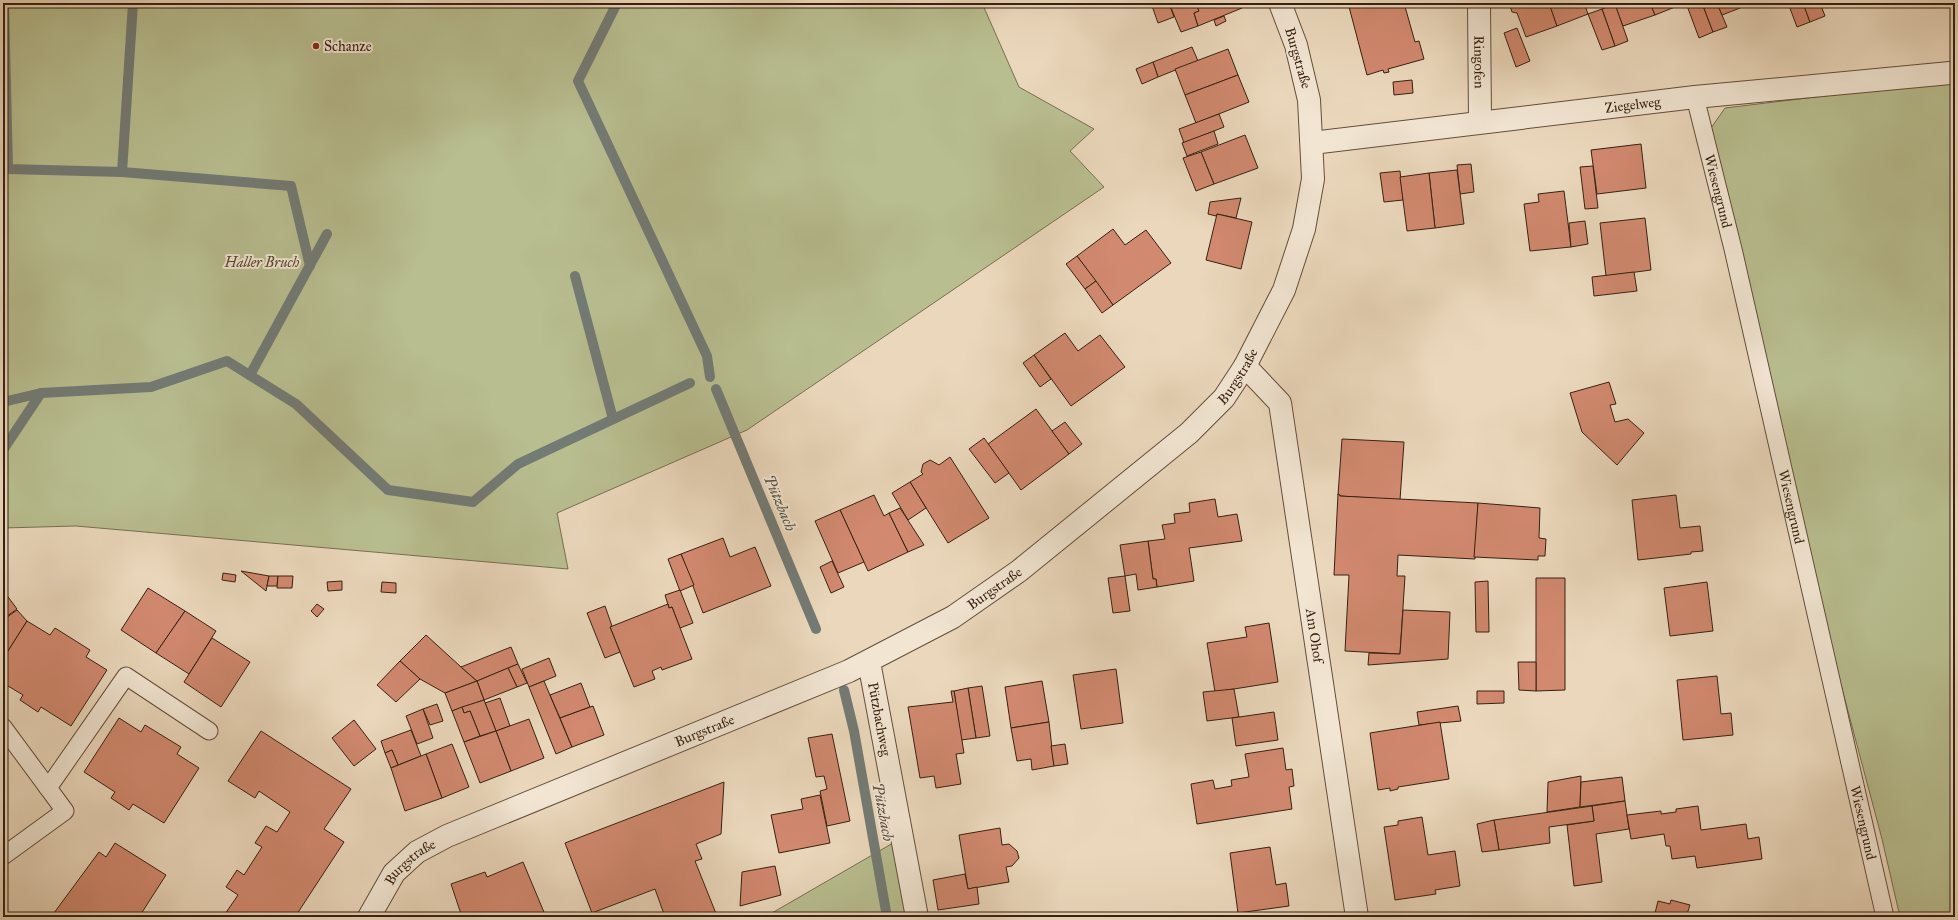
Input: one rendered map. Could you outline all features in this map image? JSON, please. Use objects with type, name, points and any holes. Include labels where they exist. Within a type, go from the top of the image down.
[{"type":"street","name":"Burgstraße","points":[[369,917],[394,873],[417,852],[447,836],[745,715],[869,662],[953,617],[1024,567],[1189,433],[1224,398],[1245,366],[1284,290],[1304,229],[1312,179],[1310,100],[1296,45],[1280,3]]},
{"type":"street","name":"Ringofen","points":[[1479,3],[1480,122]]},
{"type":"street","name":"Ziegelweg","points":[[1312,143],[1695,97],[1952,72]]},
{"type":"street","name":"Am Ohof","points":[[1245,366],[1280,404],[1357,917]]},
{"type":"street","name":"Pützbachweg","points":[[869,662],[917,917]]},
{"type":"lane","name":"Wiesengrund","points":[[1695,97],[1737,264],[1885,917]]},
{"type":"lane","points":[[48,788],[126,676],[209,731]]},
{"type":"lane","points":[[3,727],[65,811],[3,856]]},
{"type":"green space","name":"Haller Bruch","points":[[3,3],[982,3],[1019,87],[1094,129],[1070,151],[1104,187],[747,430],[557,513],[568,569],[76,526],[3,528]]},
{"type":"green space","points":[[1955,80],[1955,917],[1900,917],[1882,839],[1836,666],[1711,128],[1725,108]]},
{"type":"green space","points":[[893,843],[915,917],[765,917]]},
{"type":"building","points":[[1151,3],[1169,3],[1174,17],[1158,23]]},
{"type":"building","points":[[1169,3],[1196,3],[1199,11],[1194,13],[1198,26],[1181,32]]},
{"type":"building","points":[[1196,3],[1240,3],[1242,8],[1198,26],[1194,13],[1199,11]]},
{"type":"building","points":[[1348,3],[1404,3],[1415,42],[1419,41],[1424,59],[1388,69],[1389,72],[1384,73],[1383,70],[1367,75]]},
{"type":"building","points":[[1511,3],[1549,3],[1557,26],[1526,37],[1517,13],[1512,12],[1510,6]]},
{"type":"building","points":[[1549,3],[1584,3],[1588,14],[1557,26]]},
{"type":"building","points":[[1614,3],[1650,3],[1655,15],[1623,26]]},
{"type":"building","points":[[1650,3],[1685,3],[1655,15]]},
{"type":"building","points":[[1686,3],[1702,3],[1713,32],[1699,38]]},
{"type":"building","points":[[1702,3],[1717,3],[1727,27],[1713,32]]},
{"type":"building","points":[[1717,3],[1753,3],[1722,15]]},
{"type":"building","points":[[1788,3],[1803,3],[1810,22],[1797,27]]},
{"type":"building","points":[[1803,3],[1820,3],[1825,16],[1810,22]]},
{"type":"building","points":[[1615,4],[1628,41],[1615,46],[1602,9]]},
{"type":"building","points":[[1602,9],[1615,46],[1602,50],[1588,14]]},
{"type":"building","points":[[1224,16],[1226,21],[1216,26],[1214,20]]},
{"type":"building","points":[[1517,28],[1530,61],[1516,67],[1504,33]]},
{"type":"building","points":[[1192,47],[1198,61],[1158,77],[1153,62]]},
{"type":"building","points":[[1228,49],[1238,75],[1185,95],[1175,69]]},
{"type":"building","points":[[1153,62],[1158,77],[1142,84],[1136,69]]},
{"type":"building","points":[[1238,75],[1249,102],[1196,123],[1185,95]]},
{"type":"building","points":[[1412,80],[1413,93],[1394,95],[1393,82]]},
{"type":"building","points":[[1219,114],[1224,127],[1184,143],[1179,129]]},
{"type":"building","points":[[1214,131],[1218,144],[1187,156],[1182,143]]},
{"type":"building","points":[[1245,135],[1258,168],[1214,184],[1201,152]]},
{"type":"building","points":[[1641,144],[1646,188],[1597,194],[1591,150]]},
{"type":"building","points":[[1201,152],[1214,184],[1196,191],[1183,158]]},
{"type":"building","points":[[1471,164],[1474,192],[1460,194],[1457,165]]},
{"type":"building","points":[[1593,166],[1598,208],[1585,209],[1580,167]]},
{"type":"building","points":[[1457,170],[1464,224],[1435,228],[1429,173]]},
{"type":"building","points":[[1400,171],[1403,200],[1384,202],[1380,173]]},
{"type":"building","points":[[1429,173],[1435,228],[1407,231],[1400,177]]},
{"type":"building","points":[[1564,191],[1571,247],[1530,251],[1524,204],[1539,202],[1538,194]]},
{"type":"building","points":[[1241,198],[1236,218],[1217,214],[1216,216],[1208,214],[1210,202]]},
{"type":"building","points":[[1217,214],[1252,222],[1241,269],[1206,260]]},
{"type":"building","points":[[1645,218],[1651,270],[1606,276],[1600,223]]},
{"type":"building","points":[[1585,221],[1588,244],[1571,247],[1569,223]]},
{"type":"building","points":[[1113,229],[1125,245],[1146,230],[1171,263],[1113,305],[1077,256]]},
{"type":"building","points":[[1077,256],[1096,281],[1085,289],[1066,264]]},
{"type":"building","points":[[1634,272],[1637,291],[1594,296],[1592,277]]},
{"type":"building","points":[[1096,281],[1113,305],[1102,313],[1085,289]]},
{"type":"building","points":[[1065,333],[1078,351],[1100,335],[1125,367],[1071,406],[1034,355]]},
{"type":"building","points":[[1034,355],[1051,379],[1040,387],[1023,363]]},
{"type":"building","points":[[1609,382],[1616,404],[1610,405],[1615,422],[1628,419],[1644,433],[1617,465],[1582,432],[1570,393]]},
{"type":"building","points":[[1036,409],[1069,454],[1021,490],[988,444]]},
{"type":"building","points":[[1065,422],[1082,444],[1069,454],[1052,431]]},
{"type":"building","points":[[984,438],[1009,473],[995,483],[969,449]]},
{"type":"building","points":[[1342,439],[1404,442],[1400,500],[1338,495]]},
{"type":"building","points":[[950,457],[989,518],[948,543],[910,482],[923,474],[921,472],[923,464],[930,460],[939,465]]},
{"type":"building","points":[[910,482],[926,508],[908,520],[892,493]]},
{"type":"building","points":[[1338,494],[1340,496],[1478,503],[1475,559],[1398,555],[1397,576],[1405,576],[1400,654],[1345,651],[1349,575],[1334,575]]},
{"type":"building","points":[[874,495],[884,516],[889,513],[908,552],[868,571],[840,510]]},
{"type":"building","points":[[1676,495],[1680,528],[1700,526],[1703,551],[1691,552],[1691,554],[1638,560],[1632,500]]},
{"type":"building","points":[[1215,499],[1218,517],[1237,514],[1242,541],[1189,548],[1194,581],[1157,587],[1156,579],[1153,579],[1148,541],[1165,539],[1162,525],[1175,523],[1174,514],[1190,512],[1189,503]]},
{"type":"building","points":[[1478,503],[1540,508],[1539,538],[1546,539],[1545,556],[1538,556],[1538,560],[1474,557]]},
{"type":"building","points":[[900,508],[924,545],[908,552],[889,513]]},
{"type":"building","points":[[840,510],[864,562],[838,573],[815,521]]},
{"type":"building","points":[[723,538],[730,557],[755,547],[771,586],[703,613],[681,554]]},
{"type":"building","points":[[1148,541],[1153,579],[1156,579],[1157,587],[1138,590],[1136,574],[1125,576],[1120,545]]},
{"type":"building","points":[[681,554],[694,585],[680,591],[668,559]]},
{"type":"building","points":[[832,561],[844,587],[831,593],[820,567]]},
{"type":"building","points":[[241,571],[269,576],[266,591]]},
{"type":"building","points":[[223,573],[236,575],[235,582],[222,580]]},
{"type":"building","points":[[269,576],[278,576],[277,586],[267,586]]},
{"type":"building","points":[[278,576],[293,576],[292,588],[277,588]]},
{"type":"building","points":[[1125,576],[1130,611],[1113,613],[1108,578]]},
{"type":"building","points":[[1536,578],[1565,578],[1565,690],[1536,691]]},
{"type":"building","points":[[342,581],[342,590],[328,591],[327,582]]},
{"type":"building","points":[[1488,581],[1489,632],[1476,632],[1475,582]]},
{"type":"building","points":[[382,582],[396,583],[396,593],[381,592]]},
{"type":"building","points":[[1707,582],[1713,631],[1670,636],[1664,588]]},
{"type":"building","points":[[148,588],[185,611],[156,653],[121,630]]},
{"type":"building","points":[[3,590],[17,609],[3,619]]},
{"type":"building","points":[[680,590],[693,623],[680,628],[672,607],[669,608],[665,595]]},
{"type":"building","points":[[317,604],[324,609],[317,617],[311,611]]},
{"type":"building","points":[[668,604],[669,608],[672,607],[692,659],[662,670],[661,667],[652,671],[655,679],[634,687],[610,627]]},
{"type":"building","points":[[605,606],[612,626],[610,627],[620,652],[605,658],[587,613]]},
{"type":"building","points":[[17,610],[27,621],[8,651],[3,647],[3,620]]},
{"type":"building","points":[[1403,610],[1450,612],[1448,659],[1368,665],[1369,653],[1400,654]]},
{"type":"building","points":[[185,611],[216,631],[189,674],[156,653]]},
{"type":"building","points":[[27,621],[50,635],[55,628],[90,650],[86,657],[107,670],[71,726],[41,707],[38,712],[20,700],[23,695],[3,683],[3,659]]},
{"type":"building","points":[[1269,623],[1278,682],[1215,692],[1207,643],[1247,637],[1245,627]]},
{"type":"building","points":[[426,635],[477,681],[445,693],[420,679],[400,661]]},
{"type":"building","points":[[212,638],[250,662],[221,707],[184,682]]},
{"type":"building","points":[[511,647],[518,664],[477,681],[461,667]]},
{"type":"building","points":[[549,658],[556,676],[529,687],[522,669]]},
{"type":"building","points":[[400,661],[420,679],[396,702],[377,685]]},
{"type":"building","points":[[1518,662],[1536,662],[1536,691],[1519,690]]},
{"type":"building","points":[[518,664],[527,683],[517,687],[508,668]]},
{"type":"building","points":[[508,668],[517,687],[484,700],[477,681]]},
{"type":"building","points":[[1116,669],[1123,723],[1081,729],[1073,675]]},
{"type":"building","points":[[1717,676],[1721,714],[1731,713],[1733,735],[1683,740],[1677,680]]},
{"type":"building","points":[[477,681],[484,700],[452,711],[445,693]]},
{"type":"building","points":[[544,681],[572,747],[556,754],[529,687]]},
{"type":"building","points":[[1042,681],[1049,722],[1011,728],[1005,687]]},
{"type":"building","points":[[581,683],[590,707],[560,718],[550,695]]},
{"type":"building","points":[[982,686],[990,736],[976,738],[968,688]]},
{"type":"building","points":[[968,688],[976,738],[961,740],[954,691]]},
{"type":"building","points":[[1234,689],[1239,717],[1207,721],[1203,692]]},
{"type":"building","points":[[951,691],[954,691],[964,753],[956,754],[961,784],[936,788],[934,776],[920,778],[908,707],[953,702]]},
{"type":"building","points":[[1477,691],[1504,691],[1504,703],[1477,704]]},
{"type":"building","points":[[500,698],[510,726],[496,731],[485,703]]},
{"type":"building","points":[[484,700],[496,731],[480,736],[470,711],[464,713],[462,707]]},
{"type":"building","points":[[437,704],[443,721],[430,725],[423,709]]},
{"type":"building","points":[[593,706],[604,735],[572,747],[560,718]]},
{"type":"building","points":[[1458,706],[1461,721],[1419,725],[1417,712]]},
{"type":"building","points":[[462,707],[464,713],[470,711],[480,736],[464,742],[452,711]]},
{"type":"building","points":[[423,709],[433,738],[417,744],[406,716]]},
{"type":"building","points":[[1274,712],[1278,740],[1236,746],[1232,718]]},
{"type":"building","points":[[119,718],[141,732],[145,725],[181,747],[177,754],[199,768],[164,823],[133,804],[129,810],[111,798],[115,792],[84,772]]},
{"type":"building","points":[[529,719],[544,758],[511,771],[496,731]]},
{"type":"building","points":[[354,720],[376,749],[354,766],[332,738]]},
{"type":"building","points":[[1049,722],[1054,766],[1032,770],[1031,759],[1017,761],[1011,728]]},
{"type":"building","points":[[1440,722],[1449,779],[1398,787],[1398,789],[1390,791],[1390,788],[1378,790],[1370,733]]},
{"type":"building","points":[[411,730],[421,756],[398,765],[392,750],[385,753],[381,741]]},
{"type":"building","points":[[261,731],[351,789],[324,829],[344,842],[295,917],[223,917],[238,895],[226,887],[237,870],[244,875],[262,847],[255,843],[266,826],[277,832],[290,812],[259,791],[255,798],[228,781]]},
{"type":"building","points":[[496,731],[511,771],[480,783],[464,742]]},
{"type":"building","points":[[832,734],[850,821],[827,826],[820,791],[827,789],[824,776],[816,777],[808,738]]},
{"type":"building","points":[[452,744],[469,787],[442,798],[426,754]]},
{"type":"building","points":[[1065,744],[1068,764],[1054,766],[1051,746]]},
{"type":"building","points":[[1283,748],[1286,770],[1292,769],[1294,786],[1289,787],[1292,809],[1197,824],[1191,784],[1213,780],[1215,789],[1232,786],[1231,780],[1249,777],[1245,754]]},
{"type":"building","points":[[392,750],[398,765],[391,768],[385,753]]},
{"type":"building","points":[[426,754],[442,798],[405,811],[391,768]]},
{"type":"building","points":[[1581,776],[1580,807],[1547,812],[1548,782]]},
{"type":"building","points":[[1622,777],[1625,801],[1580,807],[1581,782]]},
{"type":"building","points":[[724,782],[721,834],[696,844],[702,859],[695,861],[717,916],[665,917],[655,889],[592,913],[565,843]]},
{"type":"building","points":[[820,795],[830,843],[779,853],[771,815],[803,809],[801,799]]},
{"type":"building","points":[[1625,801],[1629,829],[1596,834],[1602,882],[1574,886],[1567,825],[1594,821],[1592,806]]},
{"type":"building","points":[[1592,806],[1594,821],[1549,827],[1550,843],[1499,850],[1494,820]]},
{"type":"building","points":[[1698,806],[1701,830],[1746,824],[1748,839],[1759,837],[1762,859],[1697,868],[1695,856],[1672,859],[1670,846],[1666,846],[1664,834],[1631,839],[1627,815],[1661,811],[1661,814],[1676,812],[1676,809]]},
{"type":"building","points":[[1422,817],[1428,855],[1455,851],[1460,886],[1435,890],[1436,894],[1395,900],[1384,827],[1398,825],[1398,821]]},
{"type":"building","points":[[1494,820],[1499,850],[1482,852],[1477,824]]},
{"type":"building","points":[[1000,828],[1002,845],[1009,844],[1017,851],[1019,858],[1012,866],[1006,867],[1009,882],[968,889],[959,835]]},
{"type":"building","points":[[115,843],[166,875],[139,917],[51,917],[99,852],[106,857]]},
{"type":"building","points":[[1270,847],[1276,885],[1286,883],[1289,906],[1238,913],[1230,853]]},
{"type":"building","points":[[523,862],[546,917],[460,917],[461,914],[451,884],[485,872],[487,877]]},
{"type":"building","points":[[775,866],[781,895],[740,906],[742,872]]},
{"type":"building","points":[[965,874],[968,889],[977,887],[979,904],[938,910],[933,880]]},
{"type":"building","points":[[1671,900],[1690,905],[1686,917],[1654,917],[1658,901],[1670,904]]},
{"type":"building","points":[[1007,913],[1008,917],[982,917]]},
{"type":"waterway","points":[[4,3],[8,169],[122,172]]},
{"type":"waterway","points":[[133,3],[122,172],[291,186],[310,266]]},
{"type":"waterway","points":[[617,3],[578,81],[707,356],[710,377]]},
{"type":"waterway","points":[[250,375],[327,234]]},
{"type":"waterway","points":[[575,276],[613,419]]},
{"type":"waterway","points":[[3,402],[41,393],[151,387],[227,361],[296,404],[388,490],[473,502],[518,464],[690,383]]},
{"type":"waterway","name":"Pützbach","points":[[716,389],[816,629]]},
{"type":"waterway","points":[[3,450],[41,393]]},
{"type":"waterway","name":"Pützbach","points":[[844,690],[854,731],[887,917]]},
{"type":"place","name":"Schanze","points":[[316,46]]}]
